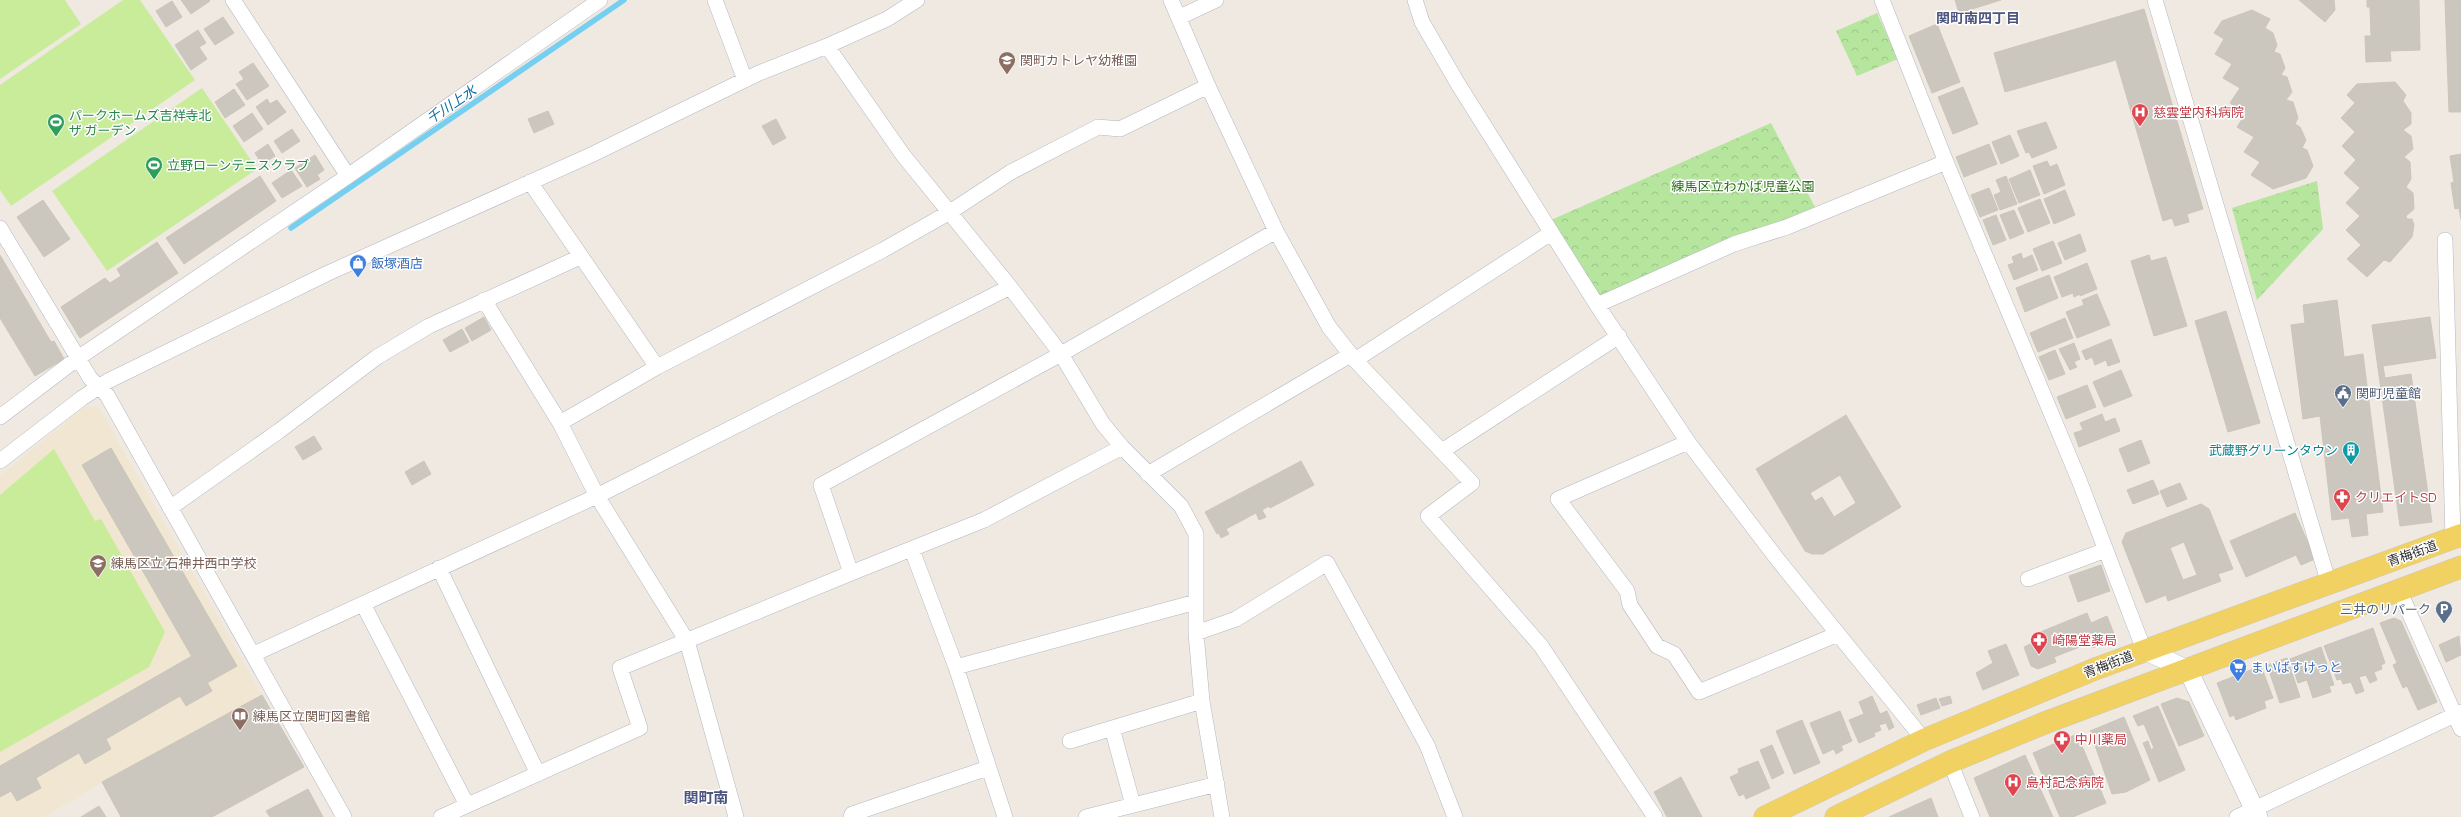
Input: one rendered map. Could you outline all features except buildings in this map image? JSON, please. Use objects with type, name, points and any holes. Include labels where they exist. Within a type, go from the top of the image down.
[{"type":"main road","name":"青梅街道","points":[[1764,817],[1924,740],[2144,650],[2457,537]]},
{"type":"main road","points":[[1836,817],[1950,762],[2047,722],[2461,567]]},
{"type":"street","points":[[233,0],[348,176]]},
{"type":"street","points":[[0,417],[78,358],[348,176],[600,0]]},
{"type":"street","points":[[715,0],[745,80]]},
{"type":"street","points":[[0,461],[97,387],[326,274],[530,182],[745,80],[887,19],[917,0]]},
{"type":"street","points":[[1171,0],[1180,17],[1208,86],[1276,231],[1329,327],[1353,357],[1472,483],[1428,516],[1541,646],[1655,817]]},
{"type":"street","points":[[1180,17],[1216,0]]},
{"type":"street","points":[[1414,0],[1422,22],[1458,84],[1597,305],[1688,442],[1838,634],[1924,740]]},
{"type":"street","points":[[1882,0],[1946,162],[2106,550],[2144,650],[2188,670],[2256,813]]},
{"type":"street","points":[[2155,0],[2329,584]]},
{"type":"street","points":[[827,46],[903,155],[1010,287],[1061,354],[1103,424],[1122,447],[1181,506],[1196,534],[1196,634],[1202,701],[1222,817]]},
{"type":"street","points":[[560,423],[657,367],[883,250],[950,212],[1011,172],[1098,127],[1120,129],[1208,86]]},
{"type":"street","points":[[1597,305],[1734,244],[1787,227],[1946,162]]},
{"type":"street","points":[[530,182],[580,257],[657,367]]},
{"type":"street","points":[[0,228],[78,358],[97,387],[107,395],[254,654],[344,817]]},
{"type":"street","points":[[851,573],[821,485],[1061,354],[1276,231]]},
{"type":"street","points":[[1148,474],[1353,357],[1551,233]]},
{"type":"street","points":[[2445,240],[2457,537]]},
{"type":"street","points":[[170,508],[279,431],[377,357],[429,326],[580,257]]},
{"type":"street","points":[[254,654],[597,496],[1010,287]]},
{"type":"street","points":[[484,300],[560,423],[597,496],[687,641],[736,817]]},
{"type":"street","points":[[1442,451],[1619,336]]},
{"type":"street","points":[[1688,442],[1558,499],[1627,591],[1630,605],[1657,646],[1674,654],[1699,692],[1838,634]]},
{"type":"street","points":[[441,817],[640,728],[620,668],[984,520],[1122,447]]},
{"type":"street","points":[[912,550],[956,667],[1005,817]]},
{"type":"street","points":[[2028,579],[2106,550]]},
{"type":"street","points":[[1196,634],[1236,619],[1327,564],[1427,745],[1455,817]]},
{"type":"street","points":[[439,568],[538,774]]},
{"type":"street","points":[[2400,590],[2458,713],[2461,729]]},
{"type":"street","points":[[956,667],[1196,602]]},
{"type":"street","points":[[363,604],[467,805]]},
{"type":"street","points":[[1070,741],[1202,701]]},
{"type":"street","points":[[2237,817],[2256,813],[2458,713]]},
{"type":"street","points":[[1112,728],[1133,805]]},
{"type":"street","points":[[1950,762],[1972,817]]},
{"type":"street","points":[[851,817],[852,814],[988,768]]},
{"type":"street","points":[[1086,817],[1216,784]]},
{"type":"shaded area","name":"練馬区立 石神井西中学校","points":[[86,406],[99,408],[262,695],[123,770],[44,817],[0,817],[0,476]]},
{"type":"green space","points":[[0,0],[65,0],[81,24],[0,79]]},
{"type":"green space","name":"パークホームズ吉祥寺北 ザ ガーデン","points":[[123,0],[140,0],[195,80],[11,206],[0,190],[0,85]]},
{"type":"green space","points":[[1877,13],[1898,59],[1857,76],[1836,31]]},
{"type":"green space","name":"立野ローンテニスクラブ","points":[[202,88],[257,169],[107,271],[52,191]]},
{"type":"green space","name":"練馬区立わかば児童公園","points":[[1771,123],[1815,207],[1600,296],[1551,220]]},
{"type":"green space","points":[[2317,181],[2323,229],[2257,300],[2232,208]]},
{"type":"green space","points":[[54,449],[95,521],[101,519],[165,632],[149,667],[0,752],[0,495]]},
{"type":"waterway","name":"千川上水","points":[[291,228],[624,0]]},
{"type":"place","name":"関町カトレヤ幼稚園","points":[[1007,75]]},
{"type":"place","name":"慈雲堂内科病院","points":[[2140,127]]},
{"type":"place","name":"パークホームズ吉祥寺北 ザ ガーデン","points":[[56,137]]},
{"type":"place","name":"立野ローンテニスクラブ","points":[[154,180]]},
{"type":"place","name":"飯塚酒店","points":[[358,278]]},
{"type":"place","name":"関町児童館","points":[[2343,408]]},
{"type":"place","name":"武蔵野グリーンタウン","points":[[2351,465]]},
{"type":"place","name":"クリエイトSD","points":[[2342,512]]},
{"type":"place","name":"練馬区立 石神井西中学校","points":[[98,578]]},
{"type":"place","name":"三井のリパーク","points":[[2444,624]]},
{"type":"place","name":"崎陽堂薬局","points":[[2039,655]]},
{"type":"place","name":"まいばすけっと","points":[[2238,682]]},
{"type":"place","name":"練馬区立関町図書館","points":[[240,731]]},
{"type":"place","name":"中川薬局","points":[[2062,754]]},
{"type":"place","name":"島村記念病院","points":[[2013,797]]},
{"type":"district","name":"関町南四丁目","points":[[1978,17]]},
{"type":"district","name":"関町南","points":[[706,797]]}]
